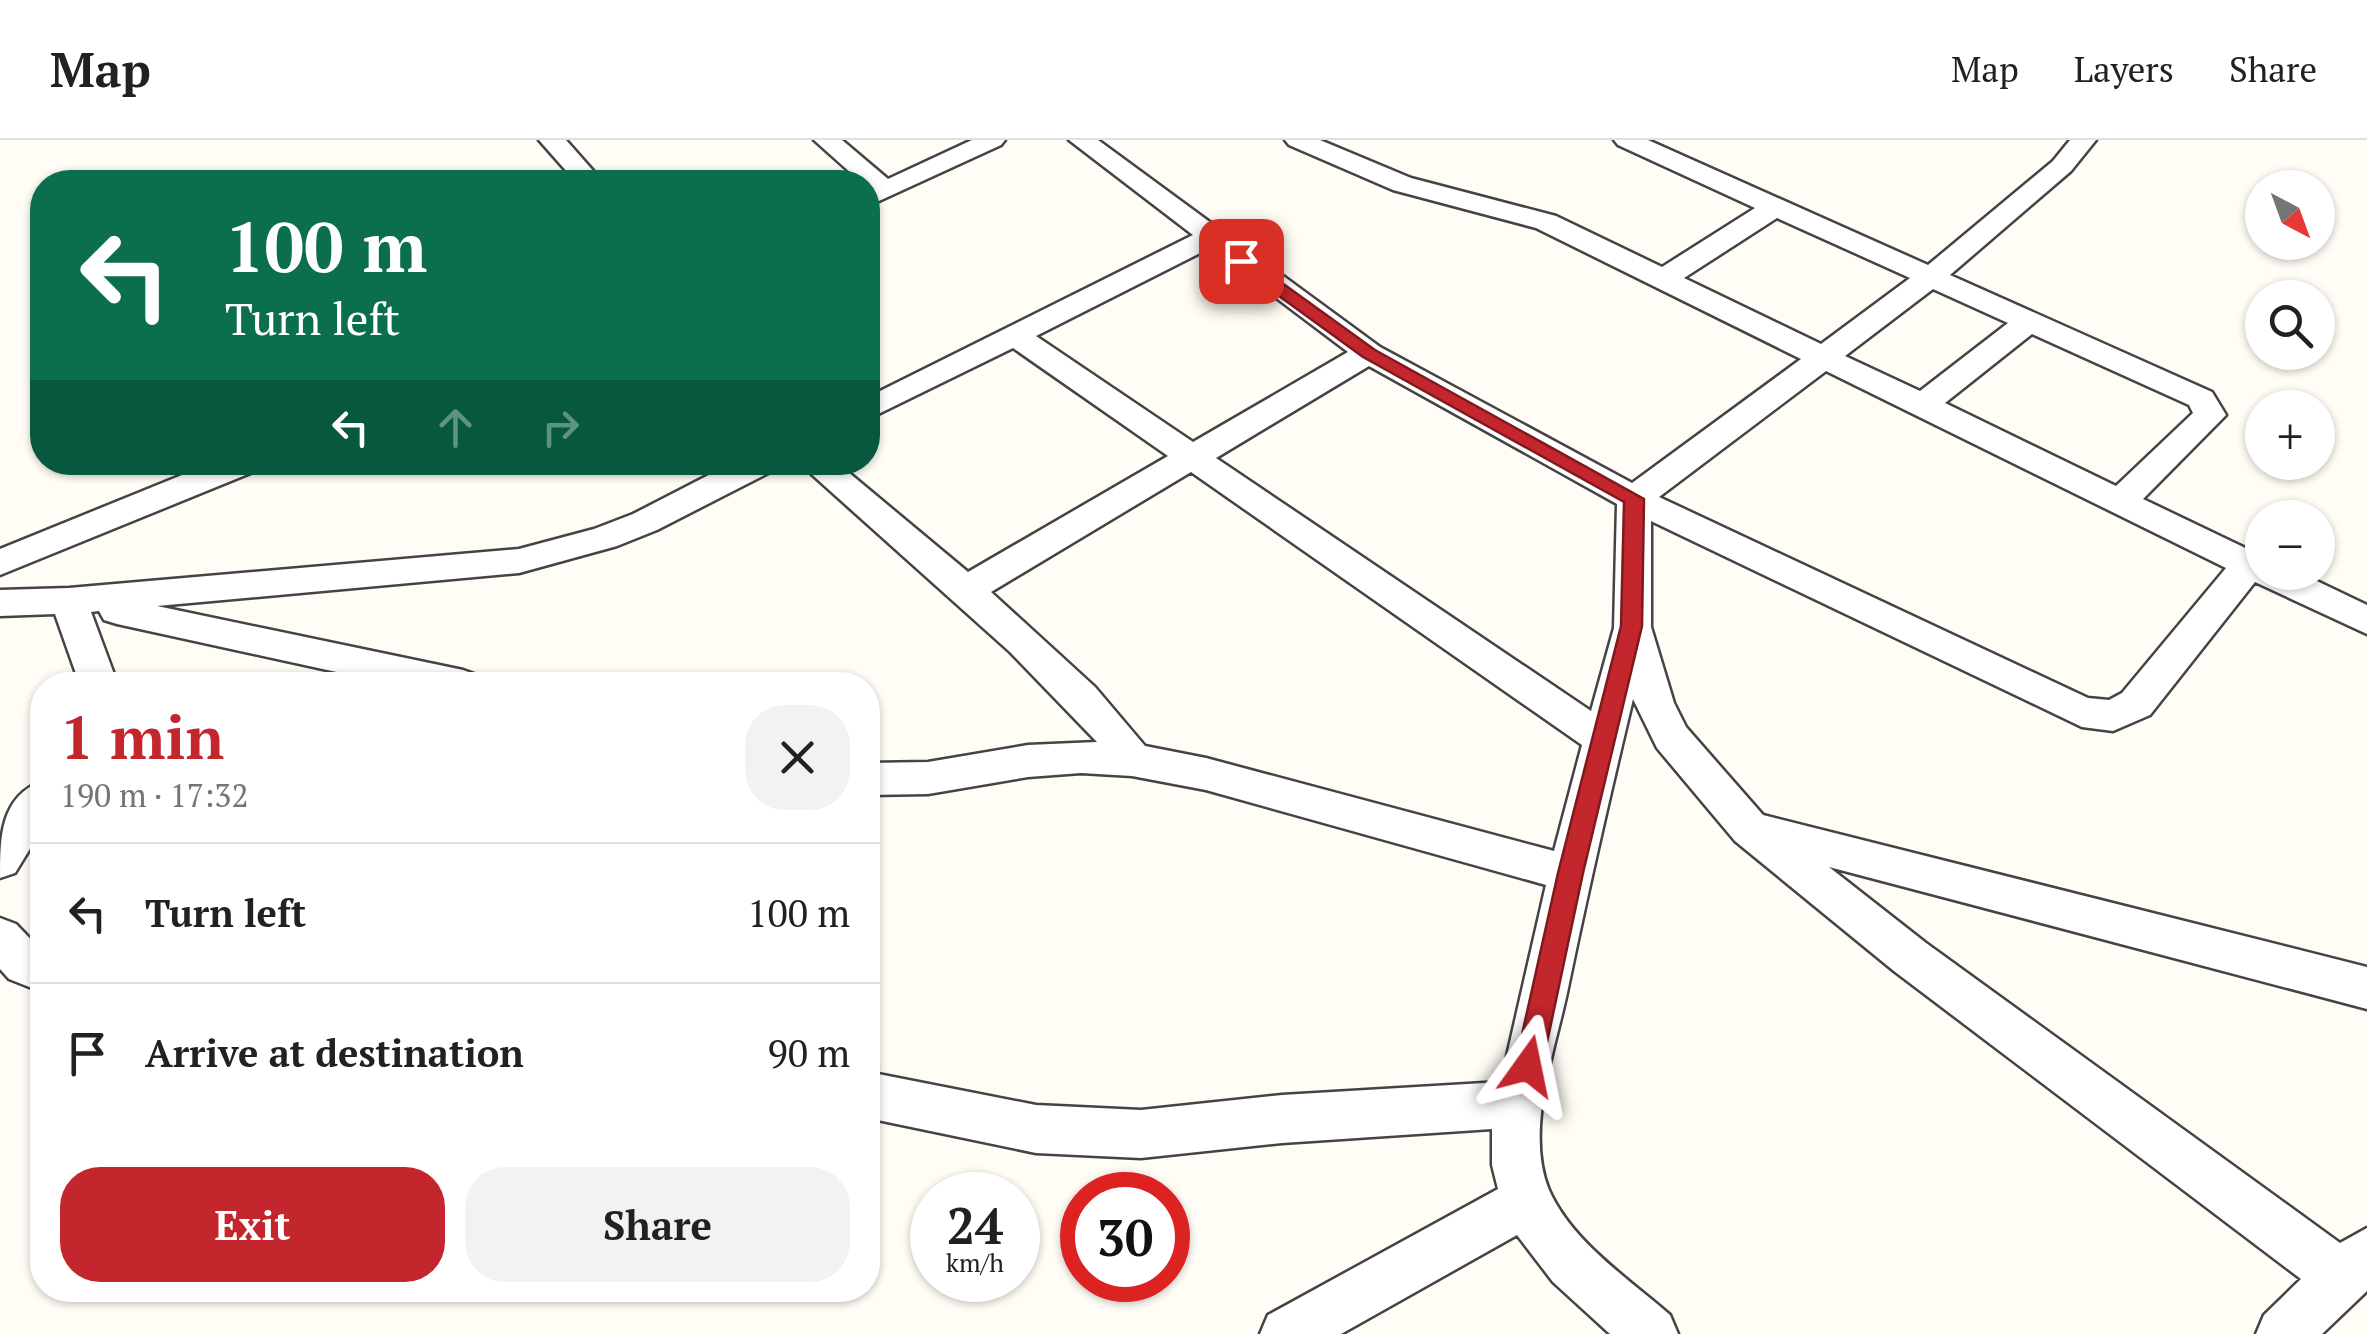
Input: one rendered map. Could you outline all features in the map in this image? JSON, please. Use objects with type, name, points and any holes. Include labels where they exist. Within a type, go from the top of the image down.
[{"type":"street","points":[[552,140],[579,170]]},
{"type":"street","points":[[826,140],[854,170]]},
{"type":"street","points":[[880,192],[992,140]]},
{"type":"street","points":[[1082,140],[1208,238],[1369,354],[1634,499],[2082,712],[2113,716],[2136,704],[2245,585]]},
{"type":"street","points":[[1298,140],[1402,184],[1546,222],[2245,563]]},
{"type":"street","points":[[1627,140],[2184,389],[2208,407],[2210,415],[2118,503]]},
{"type":"street","points":[[1634,499],[1932,276],[2062,166],[2083,140]]},
{"type":"street","points":[[1662,280],[1777,206]]},
{"type":"street","points":[[880,403],[1208,238]]},
{"type":"street","points":[[1920,407],[2031,320]]},
{"type":"street","points":[[1014,335],[1604,740]]},
{"type":"street","points":[[966,590],[1369,354]]},
{"type":"street","points":[[0,563],[214,475]]},
{"type":"street","points":[[0,603],[69,601],[519,561],[604,538],[645,522],[737,475]]},
{"type":"street","points":[[829,475],[966,590],[1074,690],[1118,737],[1132,760]]},
{"type":"street","points":[[1634,499],[1632,626],[1570,873],[1520,1104],[1516,1141],[1519,1175],[1528,1201],[1564,1256],[1651,1334]]},
{"type":"street","points":[[2301,590],[2367,621]]},
{"type":"street","points":[[69,601],[94,672]]},
{"type":"street","points":[[69,601],[409,672]]},
{"type":"street","points":[[1632,626],[1654,702],[1671,737],[1750,829],[1910,956],[2354,1265],[2283,1334]]},
{"type":"street","points":[[880,779],[928,778],[1081,756],[1132,760],[1206,774],[1570,873]]},
{"type":"street","points":[[0,860],[30,814]]},
{"type":"street","points":[[1750,829],[2367,988]]},
{"type":"street","points":[[0,938],[30,967]]},
{"type":"street","points":[[880,1097],[1036,1129],[1141,1134],[1282,1119],[1520,1104]]},
{"type":"street","points":[[1286,1334],[1528,1201]]},
{"type":"route","points":[[1241,261],[1369,354],[1634,499],[1632,626],[1570,873],[1528,1066]]}]
